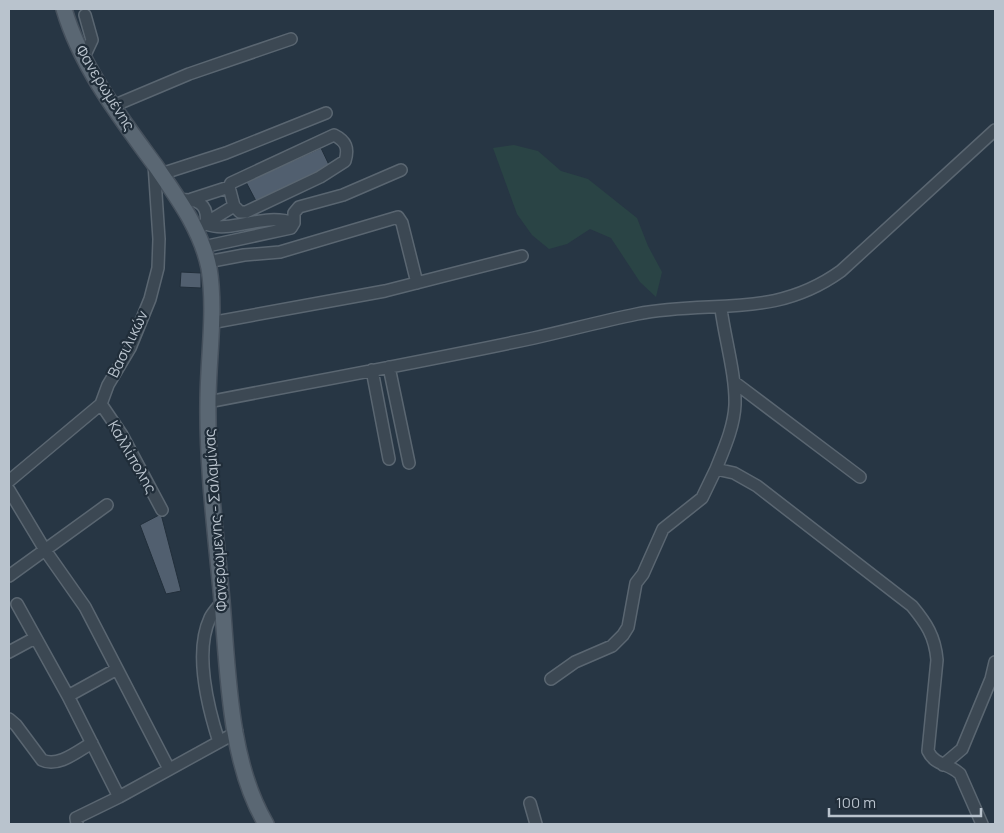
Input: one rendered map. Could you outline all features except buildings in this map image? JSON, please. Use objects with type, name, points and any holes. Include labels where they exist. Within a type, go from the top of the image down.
[{"type":"main road","name":"Φανερωμένης","points":[[64,9],[71,31],[84,57],[113,106],[157,168]]},
{"type":"main road","name":"Φανερωμενης - Σαλαμίνας","points":[[157,168],[186,200],[201,226],[202,247],[207,262],[210,323],[209,472],[228,672],[236,732],[250,792],[266,824]]},
{"type":"street","points":[[84,14],[92,40],[84,57]]},
{"type":"street","points":[[113,106],[189,74],[290,39]]},
{"type":"street","points":[[157,168],[226,153],[326,113]]},
{"type":"street","points":[[208,402],[389,367],[640,314],[676,310],[721,309],[764,304],[788,298],[826,282],[841,271],[995,130]]},
{"type":"street","points":[[186,200],[229,186],[334,135],[342,139],[346,146],[345,161],[320,177],[246,212],[240,212],[234,206],[229,186]]},
{"type":"street","name":"Βασιλικών","points":[[9,481],[101,404],[108,385],[130,348],[155,284],[159,254],[157,168]]},
{"type":"street","points":[[202,247],[291,228],[294,223],[294,213],[299,207],[343,195],[401,170]]},
{"type":"street","points":[[201,226],[234,206]]},
{"type":"street","points":[[207,262],[244,255],[280,252],[398,217],[402,223],[417,283]]},
{"type":"street","points":[[201,226],[224,227],[250,221],[277,220],[294,223]]},
{"type":"street","points":[[210,323],[330,302],[417,283],[522,256]]},
{"type":"street","points":[[551,678],[575,662],[612,646],[623,635],[628,627],[636,583],[643,574],[662,529],[702,498],[716,468],[727,441],[735,407],[734,382],[721,309]]},
{"type":"street","points":[[389,367],[409,463]]},
{"type":"street","points":[[372,370],[389,459]]},
{"type":"street","points":[[734,382],[860,477]]},
{"type":"street","name":"Καλλίπολης","points":[[101,404],[122,435],[162,510]]},
{"type":"street","points":[[716,468],[734,473],[757,486],[912,606],[927,623],[936,647],[937,660],[928,751],[935,762],[956,769],[960,774],[982,824]]},
{"type":"street","points":[[9,490],[45,550],[85,607],[169,769]]},
{"type":"street","points":[[9,576],[107,505]]},
{"type":"street","points":[[220,742],[208,704],[203,646],[210,617],[222,602]]},
{"type":"street","points":[[17,604],[68,696],[119,797]]},
{"type":"street","points":[[9,652],[35,638]]},
{"type":"street","points":[[943,765],[962,749],[991,679],[995,662]]},
{"type":"street","points":[[68,696],[117,669]]},
{"type":"street","points":[[9,719],[16,725],[42,760],[47,763],[58,762],[92,743]]},
{"type":"street","points":[[77,824],[76,818],[119,797],[236,732]]},
{"type":"street","points":[[530,803],[536,824]]},
{"type":"green space","points":[[514,145],[538,151],[561,171],[588,179],[637,218],[648,246],[662,272],[656,297],[640,282],[611,238],[590,229],[567,244],[549,249],[532,235],[517,214],[493,148]]}]
